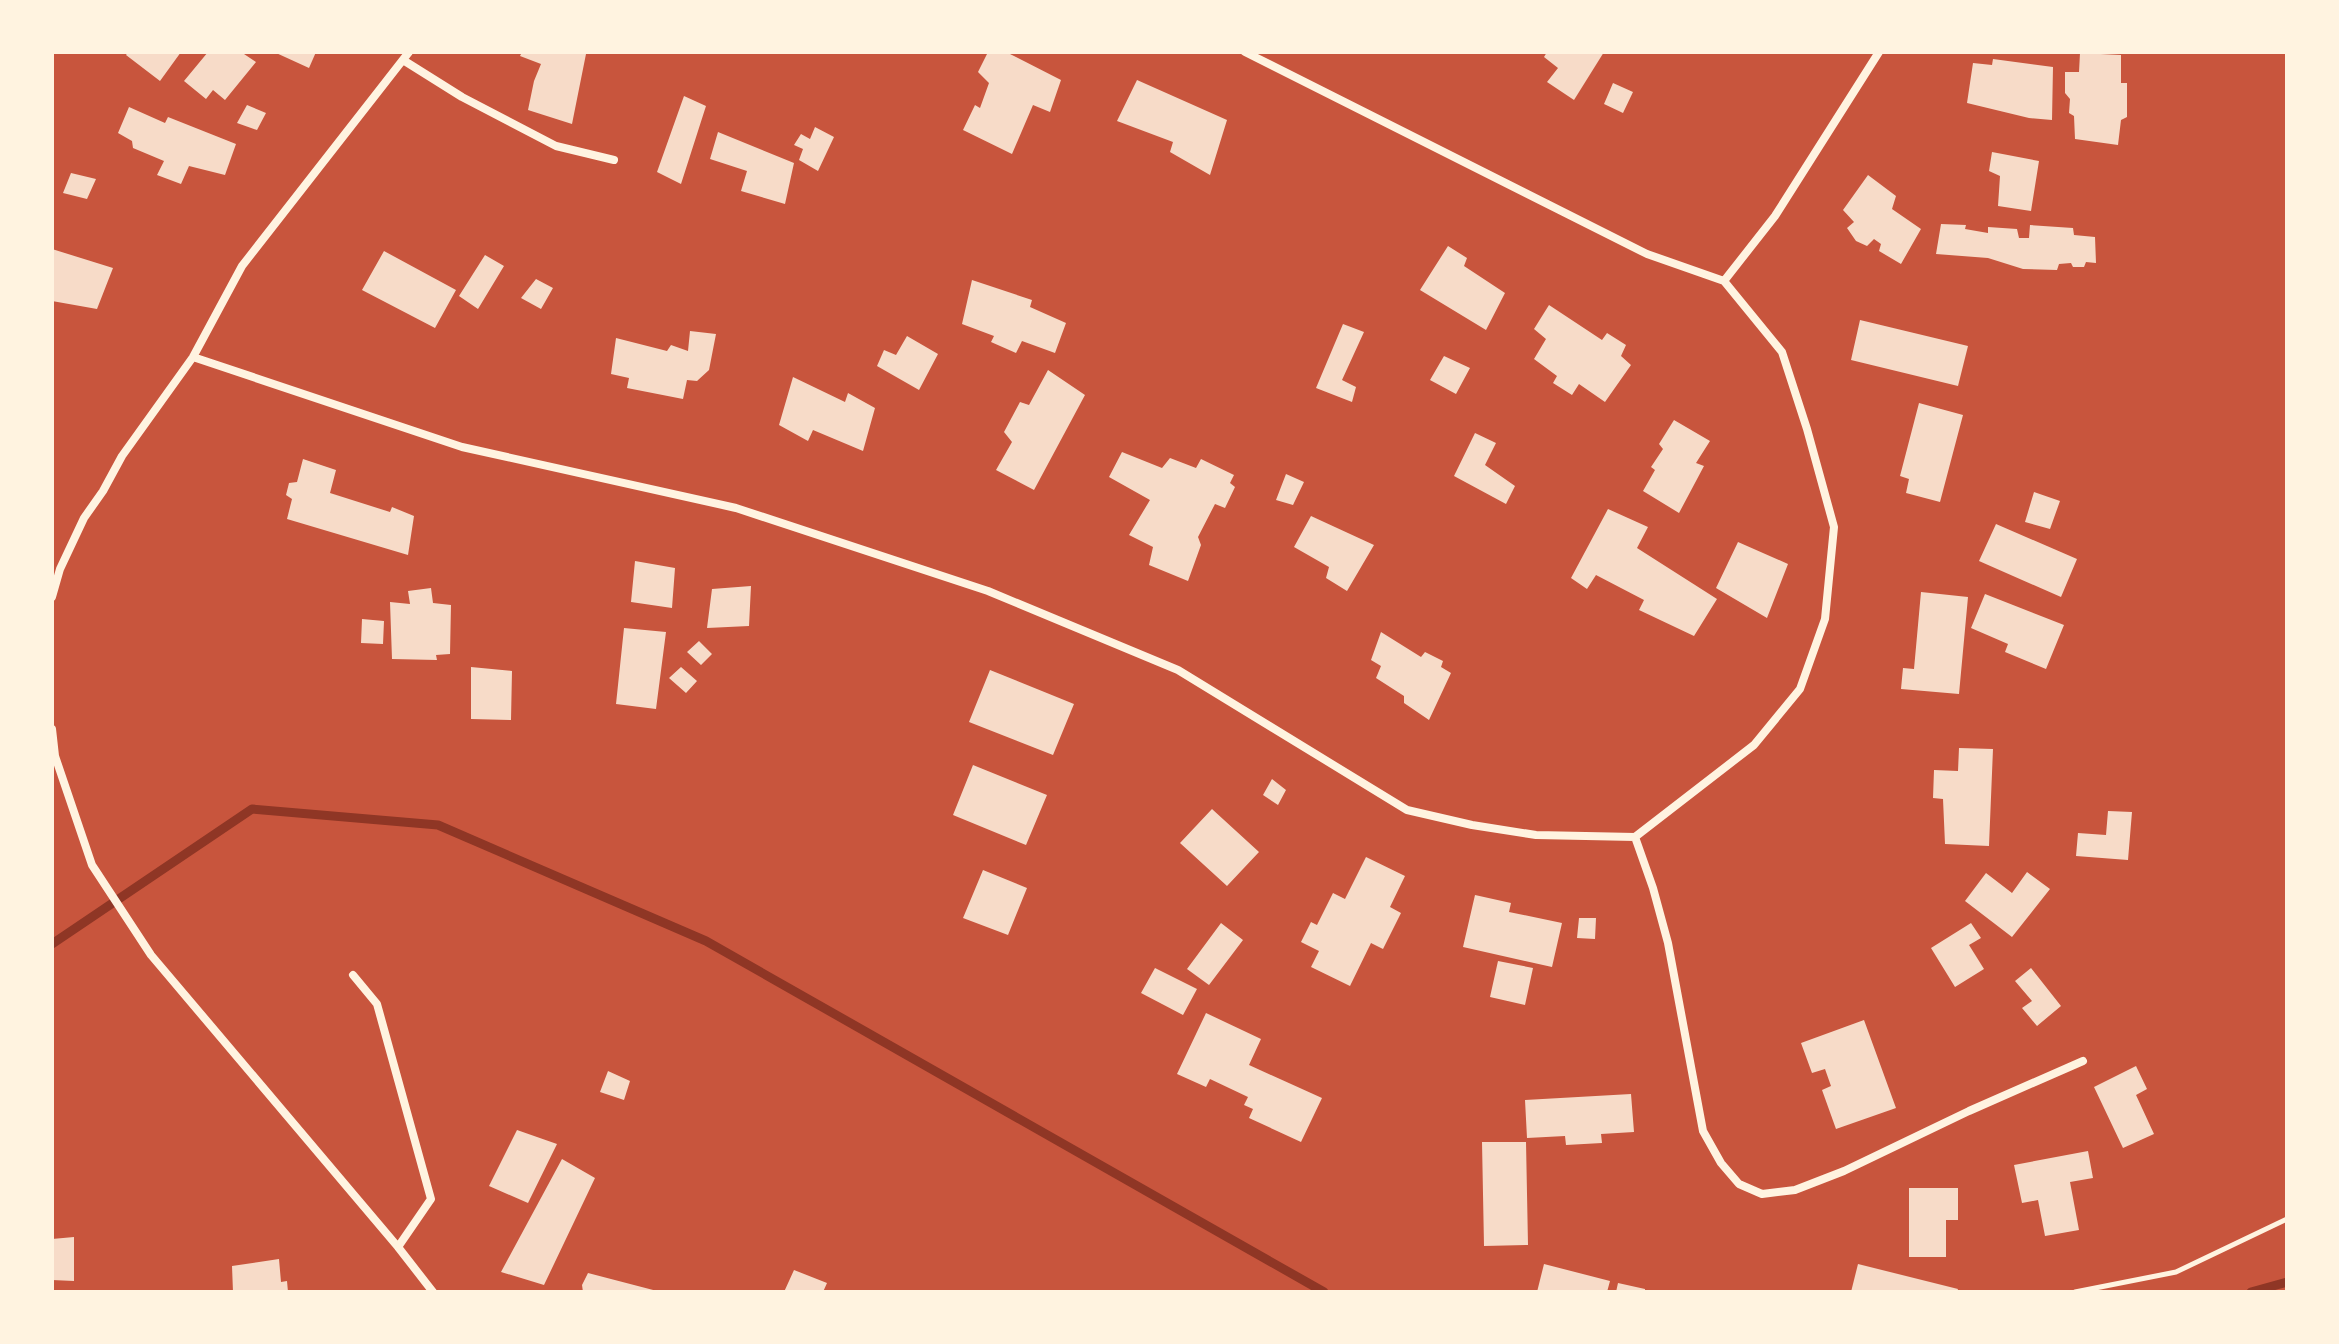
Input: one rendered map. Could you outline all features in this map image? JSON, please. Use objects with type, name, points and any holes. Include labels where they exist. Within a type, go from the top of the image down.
[{"type":"street","points":[[193,357],[462,447],[736,508],[988,591],[1178,670],[1407,810],[1536,835],[1635,837],[1754,745],[1800,689],[1825,619],[1834,527],[1782,352],[1724,281],[1647,254],[1245,52]]},
{"type":"street","points":[[1724,281],[1775,216],[1879,52]]},
{"type":"street","points":[[52,597],[60,569],[84,518],[122,456],[193,357],[242,266],[406,56],[462,97],[556,146],[614,160]]},
{"type":"street","points":[[52,729],[55,756],[92,865],[151,955],[433,1292]]},
{"type":"street","points":[[1635,837],[1668,943],[1703,1131],[1721,1163],[1739,1184],[1762,1194],[1795,1190],[1844,1171],[2083,1061]]},
{"type":"street","points":[[353,975],[377,1004],[431,1199],[398,1247]]},
{"type":"path","points":[[2075,1292],[2176,1272],[2287,1219]]},
{"type":"building","points":[[128,52],[181,52],[160,81],[126,55]]},
{"type":"building","points":[[208,52],[241,52],[256,62],[225,100],[213,90],[206,99],[184,81]]},
{"type":"building","points":[[274,52],[316,52],[309,68]]},
{"type":"building","points":[[522,52],[586,54],[572,124],[528,110],[541,64],[520,56]]},
{"type":"building","points":[[988,52],[1006,52],[1061,80],[1050,112],[1033,105],[1012,154],[963,130],[975,105],[980,108],[989,83],[978,72]]},
{"type":"building","points":[[1547,52],[1604,52],[1574,100],[1547,82],[1558,68],[1544,57]]},
{"type":"building","points":[[2080,53],[2121,55],[2121,83],[2127,83],[2127,117],[2121,120],[2118,145],[2075,139],[2074,116],[2069,113],[2070,99],[2065,93],[2065,72],[2079,72]]},
{"type":"building","points":[[1993,59],[2053,67],[2052,120],[2029,118],[1967,103],[1973,63],[1992,65]]},
{"type":"building","points":[[1137,80],[1227,120],[1210,175],[1170,152],[1173,142],[1117,121]]},
{"type":"building","points":[[1613,83],[1633,92],[1623,113],[1604,104]]},
{"type":"building","points":[[684,96],[706,106],[681,184],[657,172]]},
{"type":"building","points":[[247,105],[266,113],[257,130],[237,123]]},
{"type":"building","points":[[129,107],[165,123],[168,117],[236,144],[225,175],[189,166],[181,184],[157,175],[164,161],[133,148],[132,141],[118,133]]},
{"type":"building","points":[[815,127],[834,137],[818,171],[799,160],[803,149],[794,145],[801,134],[810,139]]},
{"type":"building","points":[[718,132],[794,163],[785,204],[741,191],[747,171],[710,159]]},
{"type":"building","points":[[1992,152],[2039,161],[2031,211],[1998,206],[2000,176],[1989,171]]},
{"type":"building","points":[[71,173],[96,179],[87,199],[63,193]]},
{"type":"building","points":[[1868,175],[1896,196],[1892,209],[1921,229],[1901,264],[1879,251],[1881,244],[1874,239],[1867,246],[1856,241],[1847,228],[1854,222],[1843,210]]},
{"type":"building","points":[[1941,224],[1966,225],[1965,229],[1988,233],[1988,227],[2017,229],[2019,238],[2029,238],[2030,225],[2073,228],[2074,235],[2095,237],[2096,263],[2086,262],[2084,267],[2073,267],[2071,263],[2059,264],[2057,270],[2023,269],[1988,258],[1936,254]]},
{"type":"building","points":[[1448,246],[1467,258],[1464,266],[1505,293],[1486,330],[1420,290]]},
{"type":"building","points":[[52,249],[113,268],[97,309],[52,301]]},
{"type":"building","points":[[384,251],[456,290],[435,328],[362,290]]},
{"type":"building","points":[[485,255],[504,266],[478,309],[459,296]]},
{"type":"building","points":[[536,279],[553,288],[541,309],[521,298]]},
{"type":"building","points":[[972,280],[1032,300],[1030,307],[1066,323],[1055,353],[1022,341],[1016,353],[991,342],[994,336],[962,324]]},
{"type":"building","points":[[1549,305],[1602,340],[1607,333],[1626,345],[1621,356],[1631,365],[1605,402],[1579,384],[1572,395],[1553,383],[1557,376],[1534,359],[1546,339],[1534,329]]},
{"type":"building","points":[[1860,320],[1968,346],[1958,386],[1851,360]]},
{"type":"building","points":[[1343,324],[1364,332],[1342,380],[1356,387],[1352,402],[1316,388]]},
{"type":"building","points":[[690,331],[716,334],[709,370],[697,381],[687,380],[683,399],[627,388],[629,378],[611,374],[616,338],[667,351],[671,345],[688,351]]},
{"type":"building","points":[[907,336],[938,354],[919,390],[877,366],[884,350],[896,355]]},
{"type":"building","points":[[1444,356],[1470,368],[1456,394],[1430,380]]},
{"type":"building","points":[[1048,370],[1085,395],[1034,490],[996,470],[1012,442],[1004,432],[1020,402],[1029,405]]},
{"type":"building","points":[[793,377],[845,402],[848,393],[875,408],[863,451],[813,430],[808,441],[779,425]]},
{"type":"building","points":[[1919,403],[1963,415],[1940,502],[1906,493],[1909,479],[1900,476]]},
{"type":"building","points":[[1674,420],[1710,441],[1696,463],[1704,466],[1679,513],[1643,491],[1655,470],[1651,467],[1663,449],[1659,444]]},
{"type":"building","points":[[1475,433],[1496,443],[1485,465],[1515,486],[1506,504],[1454,476]]},
{"type":"building","points":[[1122,452],[1162,468],[1170,458],[1196,468],[1201,459],[1234,475],[1230,483],[1235,487],[1225,508],[1215,504],[1198,537],[1201,545],[1188,581],[1149,565],[1153,547],[1129,535],[1150,500],[1109,477]]},
{"type":"building","points":[[303,459],[336,470],[330,493],[390,512],[392,507],[414,516],[408,555],[287,519],[292,499],[286,495],[289,483],[297,482]]},
{"type":"building","points":[[1286,474],[1304,482],[1293,505],[1276,500]]},
{"type":"building","points":[[2034,492],[2060,501],[2050,529],[2025,522]]},
{"type":"building","points":[[1608,509],[1648,527],[1637,548],[1717,599],[1694,636],[1639,610],[1644,600],[1596,575],[1587,589],[1571,578]]},
{"type":"building","points":[[1311,516],[1374,545],[1347,591],[1326,578],[1329,567],[1294,547]]},
{"type":"building","points":[[1996,524],[2077,559],[2061,597],[1979,561]]},
{"type":"building","points":[[1738,542],[1788,564],[1767,618],[1716,588]]},
{"type":"building","points":[[635,561],[675,568],[672,608],[631,602]]},
{"type":"building","points":[[751,586],[749,626],[707,628],[712,589]]},
{"type":"building","points":[[431,588],[433,603],[451,605],[450,654],[436,655],[437,660],[392,659],[390,602],[410,604],[408,591]]},
{"type":"building","points":[[1921,592],[1968,597],[1959,694],[1901,689],[1903,668],[1914,669]]},
{"type":"building","points":[[1985,594],[2064,625],[2046,669],[2005,652],[2008,644],[1971,628]]},
{"type":"building","points":[[362,619],[384,621],[383,644],[361,643]]},
{"type":"building","points":[[624,628],[666,632],[656,709],[616,704]]},
{"type":"building","points":[[1381,632],[1421,657],[1425,652],[1443,661],[1441,667],[1451,673],[1429,720],[1404,703],[1404,696],[1376,678],[1381,666],[1371,660]]},
{"type":"building","points":[[699,641],[712,654],[701,665],[687,652]]},
{"type":"building","points":[[471,667],[512,671],[511,720],[471,719]]},
{"type":"building","points":[[681,667],[697,681],[686,693],[669,678]]},
{"type":"building","points":[[990,670],[1074,704],[1053,755],[969,722]]},
{"type":"building","points":[[1959,748],[1993,749],[1989,846],[1945,844],[1943,799],[1933,798],[1934,770],[1958,771]]},
{"type":"building","points":[[973,765],[1047,795],[1026,845],[953,815]]},
{"type":"building","points":[[1272,779],[1286,790],[1278,805],[1263,795]]},
{"type":"building","points":[[1212,809],[1259,852],[1227,886],[1180,843]]},
{"type":"building","points":[[2108,811],[2132,812],[2128,860],[2076,856],[2078,833],[2106,835]]},
{"type":"building","points":[[1366,857],[1405,876],[1390,907],[1401,913],[1383,949],[1371,943],[1350,986],[1311,967],[1319,951],[1301,942],[1311,922],[1317,925],[1333,893],[1345,899]]},
{"type":"building","points":[[983,870],[1027,888],[1008,935],[963,918]]},
{"type":"building","points":[[2027,872],[2050,889],[2012,937],[1965,901],[1986,873],[2012,893]]},
{"type":"building","points":[[1475,895],[1511,903],[1509,912],[1562,923],[1552,967],[1463,947]]},
{"type":"building","points":[[1579,918],[1596,918],[1595,939],[1577,938]]},
{"type":"building","points":[[1221,923],[1243,940],[1209,985],[1187,969]]},
{"type":"building","points":[[1971,923],[1981,938],[1969,945],[1984,969],[1955,987],[1931,948]]},
{"type":"building","points":[[1498,961],[1533,968],[1525,1005],[1490,997]]},
{"type":"building","points":[[1155,968],[1197,989],[1183,1015],[1141,993]]},
{"type":"building","points":[[2031,968],[2061,1006],[2037,1026],[2022,1008],[2032,1001],[2015,981]]},
{"type":"building","points":[[1206,1013],[1261,1039],[1249,1065],[1322,1098],[1301,1142],[1249,1118],[1253,1109],[1244,1105],[1248,1097],[1210,1079],[1206,1087],[1177,1074]]},
{"type":"building","points":[[1864,1020],[1896,1108],[1836,1129],[1822,1090],[1831,1086],[1825,1069],[1812,1073],[1801,1043]]},
{"type":"building","points":[[2136,1066],[2147,1089],[2136,1095],[2154,1134],[2123,1148],[2094,1087]]},
{"type":"building","points":[[608,1071],[630,1081],[624,1100],[600,1092]]},
{"type":"building","points":[[1631,1094],[1634,1132],[1601,1134],[1602,1143],[1566,1145],[1565,1136],[1527,1138],[1525,1100]]},
{"type":"building","points":[[517,1130],[557,1144],[528,1203],[489,1186]]},
{"type":"building","points":[[1482,1142],[1526,1142],[1528,1245],[1484,1246]]},
{"type":"building","points":[[2088,1151],[2093,1178],[2070,1182],[2079,1230],[2045,1236],[2038,1200],[2022,1203],[2014,1165]]},
{"type":"building","points":[[562,1159],[595,1178],[544,1285],[501,1272]]},
{"type":"building","points":[[1909,1188],[1958,1188],[1958,1220],[1946,1220],[1946,1257],[1909,1257]]},
{"type":"building","points":[[74,1237],[74,1281],[52,1280],[52,1239]]},
{"type":"building","points":[[279,1259],[281,1282],[287,1281],[288,1292],[233,1292],[232,1266]]},
{"type":"building","points":[[1544,1264],[1610,1281],[1607,1292],[1537,1292]]},
{"type":"building","points":[[1858,1264],[1958,1289],[1957,1292],[1851,1292]]},
{"type":"building","points":[[794,1270],[827,1283],[823,1292],[784,1292]]},
{"type":"building","points":[[588,1273],[657,1292],[583,1292],[582,1285]]},
{"type":"building","points":[[1618,1283],[1645,1289],[1645,1292],[1616,1292]]},
{"type":"waterway","points":[[52,944],[252,809],[438,825],[706,941],[1324,1292]]},
{"type":"waterway","points":[[2251,1292],[2287,1282]]}]
